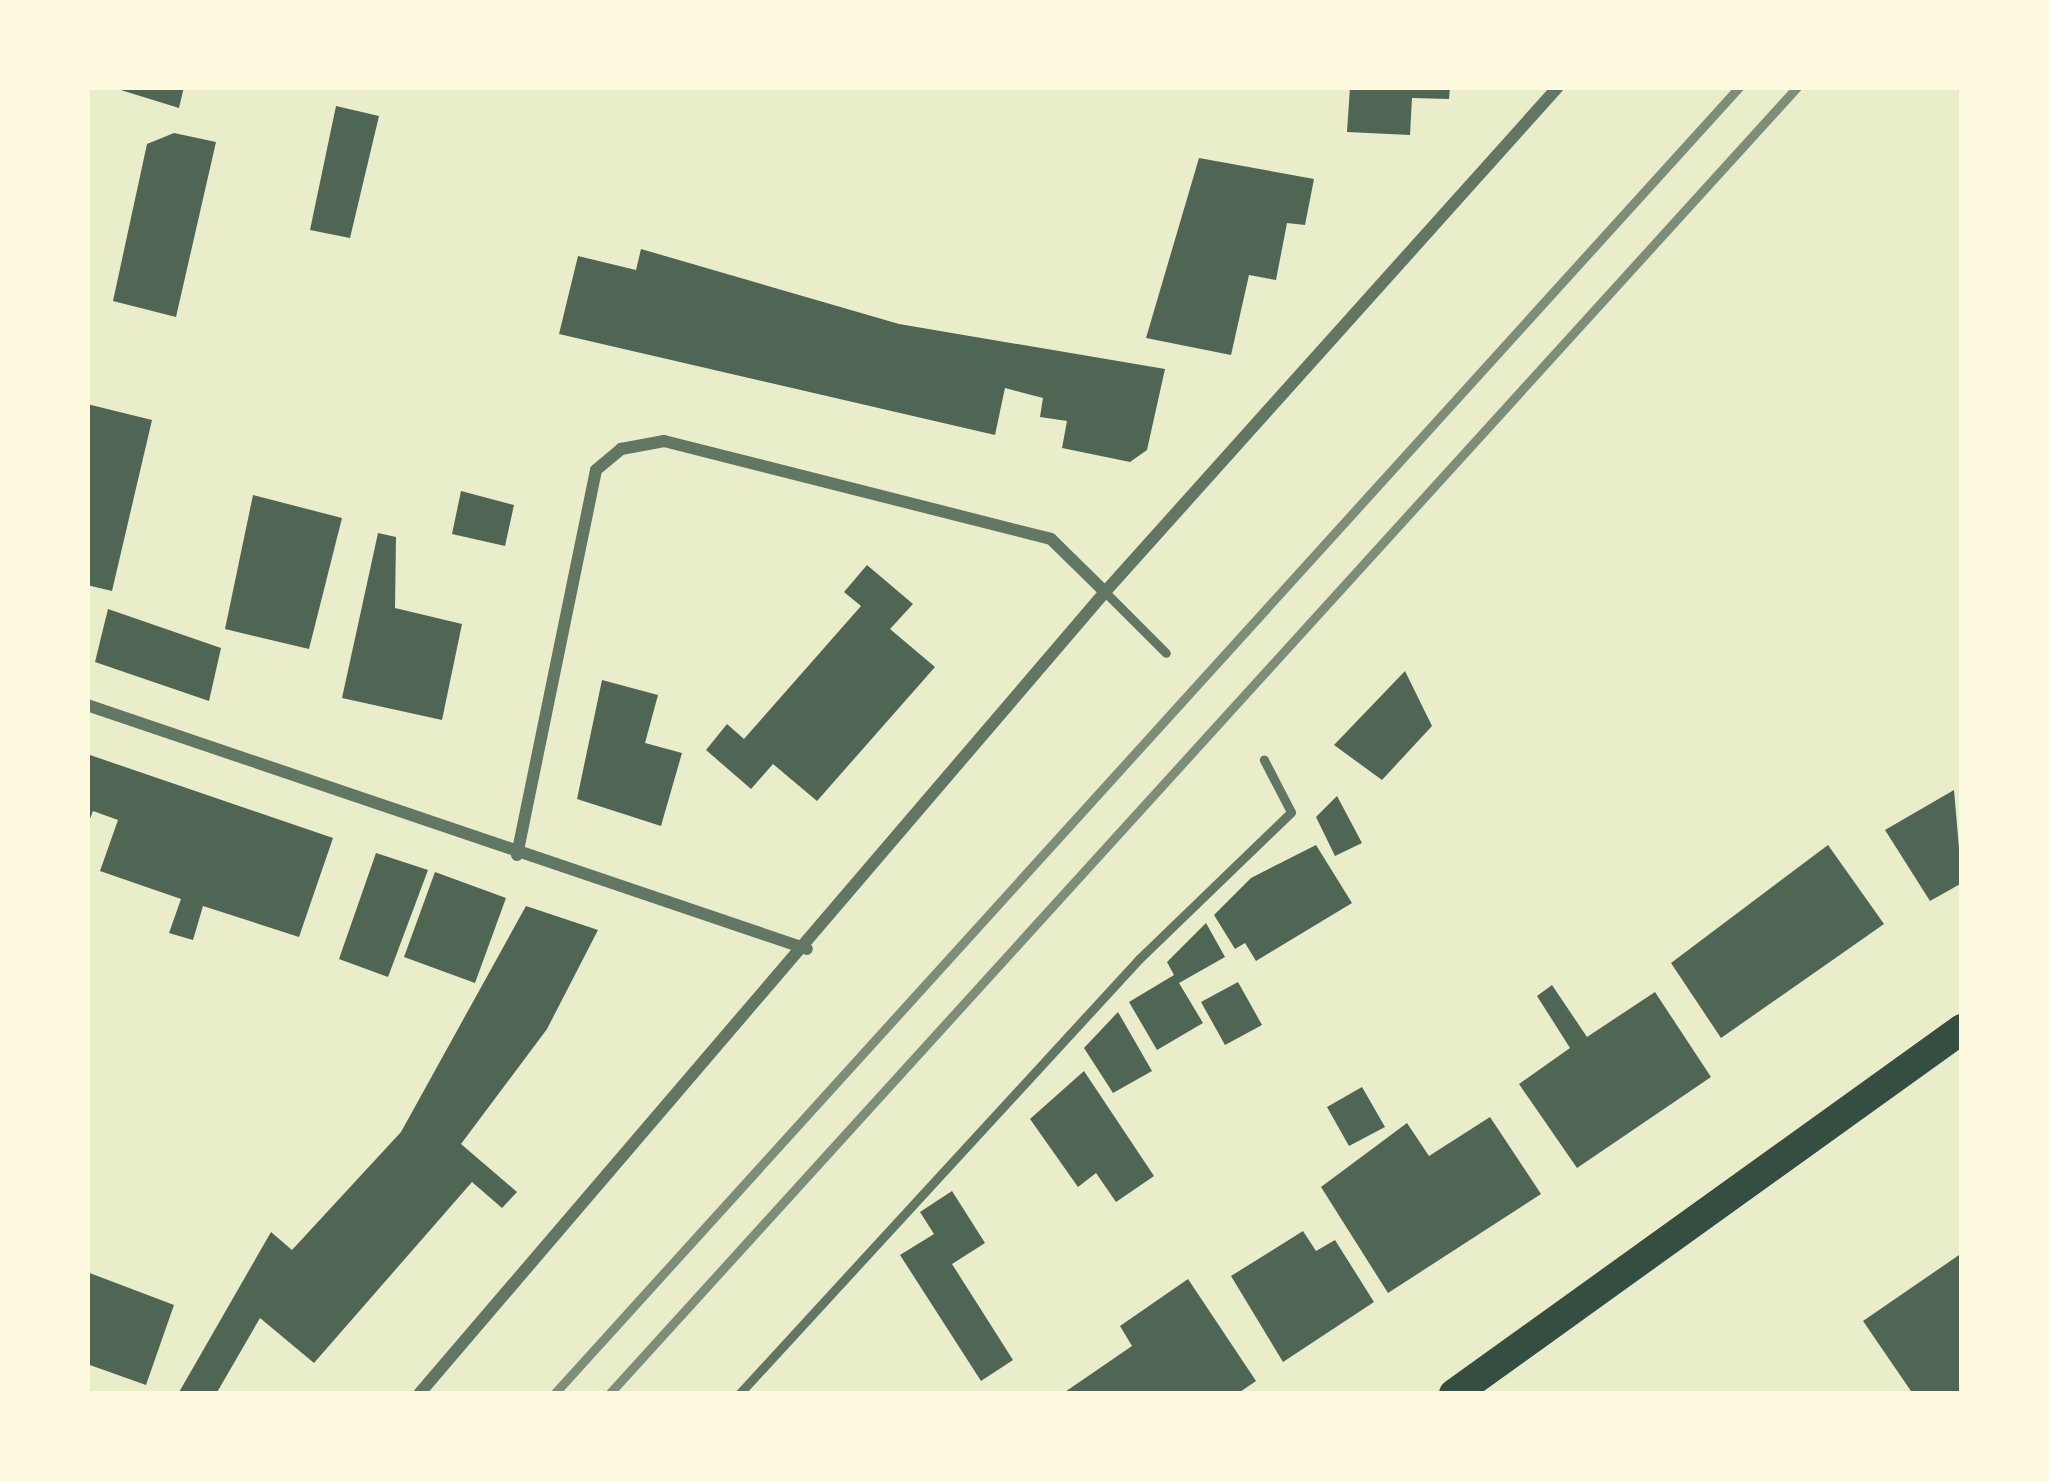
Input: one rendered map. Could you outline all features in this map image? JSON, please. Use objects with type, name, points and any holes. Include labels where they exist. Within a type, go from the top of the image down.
[{"type":"main road","points":[[1454,1394],[1962,1029]]},
{"type":"street","points":[[418,1394],[807,949],[1105,592],[1558,87]]},
{"type":"street","points":[[517,855],[596,470],[621,449],[664,441],[1051,539],[1105,592]]},
{"type":"street","points":[[87,705],[517,855],[807,949]]},
{"type":"lane","points":[[1105,592],[1166,653]]},
{"type":"lane","points":[[739,1394],[1139,959],[1292,812],[1264,760]]},
{"type":"building","points":[[111,87],[184,87],[179,108]]},
{"type":"building","points":[[1350,87],[1450,87],[1449,99],[1412,98],[1410,135],[1347,132]]},
{"type":"building","points":[[336,106],[379,116],[350,238],[310,230]]},
{"type":"building","points":[[174,133],[216,142],[176,317],[113,301],[147,144]]},
{"type":"building","points":[[1199,158],[1314,179],[1305,225],[1287,223],[1276,280],[1249,275],[1231,355],[1146,338]]},
{"type":"building","points":[[641,249],[899,324],[1165,369],[1147,450],[1130,462],[1062,448],[1067,421],[1040,417],[1043,398],[1005,388],[995,435],[559,334],[578,256],[636,270]]},
{"type":"building","points":[[87,404],[152,420],[112,591],[87,585]]},
{"type":"building","points":[[461,491],[514,505],[505,546],[452,534]]},
{"type":"building","points":[[253,495],[342,518],[309,649],[225,629]]},
{"type":"building","points":[[378,533],[396,537],[395,608],[462,624],[442,720],[342,698]]},
{"type":"building","points":[[867,565],[913,604],[890,629],[935,667],[817,801],[773,764],[751,789],[706,750],[727,724],[744,739],[861,606],[844,592]]},
{"type":"building","points":[[108,609],[221,648],[209,701],[95,662]]},
{"type":"building","points":[[1405,671],[1432,726],[1382,780],[1334,745]]},
{"type":"building","points":[[602,680],[658,695],[645,743],[682,753],[661,826],[577,799]]},
{"type":"building","points":[[87,754],[333,838],[299,937],[203,906],[193,940],[169,933],[181,899],[100,871],[118,820],[93,811],[87,827]]},
{"type":"building","points":[[1954,790],[1962,883],[1930,901],[1885,830]]},
{"type":"building","points":[[1337,796],[1362,843],[1335,856],[1316,817]]},
{"type":"building","points":[[1316,845],[1352,903],[1256,961],[1245,943],[1235,949],[1214,915],[1251,878]]},
{"type":"building","points":[[1828,845],[1884,924],[1721,1038],[1671,963]]},
{"type":"building","points":[[376,853],[428,870],[388,977],[339,959]]},
{"type":"building","points":[[435,872],[506,898],[475,983],[404,957]]},
{"type":"building","points":[[526,906],[598,930],[547,1029],[461,1144],[517,1192],[502,1208],[472,1182],[314,1363],[260,1318],[216,1394],[178,1394],[271,1232],[292,1250],[401,1132]]},
{"type":"building","points":[[1206,923],[1225,957],[1179,983],[1203,1023],[1157,1050],[1129,1002],[1174,975],[1167,962]]},
{"type":"building","points":[[1238,982],[1262,1025],[1225,1045],[1201,1002]]},
{"type":"building","points":[[1552,985],[1587,1037],[1655,992],[1711,1077],[1577,1168],[1519,1084],[1570,1048],[1537,996]]},
{"type":"building","points":[[1118,1012],[1152,1071],[1113,1093],[1084,1048]]},
{"type":"building","points":[[1084,1071],[1154,1176],[1116,1202],[1096,1173],[1078,1187],[1030,1119]]},
{"type":"building","points":[[1362,1087],[1385,1127],[1349,1146],[1327,1107]]},
{"type":"building","points":[[1490,1117],[1541,1194],[1388,1293],[1321,1187],[1407,1123],[1429,1156]]},
{"type":"building","points":[[952,1191],[985,1243],[952,1264],[1013,1360],[981,1381],[900,1255],[934,1234],[920,1212]]},
{"type":"building","points":[[1303,1231],[1316,1251],[1335,1240],[1374,1302],[1283,1362],[1231,1276]]},
{"type":"building","points":[[1962,1253],[1962,1394],[1913,1394],[1863,1321]]},
{"type":"building","points":[[87,1272],[174,1305],[146,1385],[87,1364]]},
{"type":"building","points":[[1188,1279],[1256,1381],[1237,1394],[1062,1394],[1132,1346],[1120,1326]]},
{"type":"railway","points":[[554,1394],[1739,87]]},
{"type":"railway","points":[[609,1394],[1797,87]]}]
